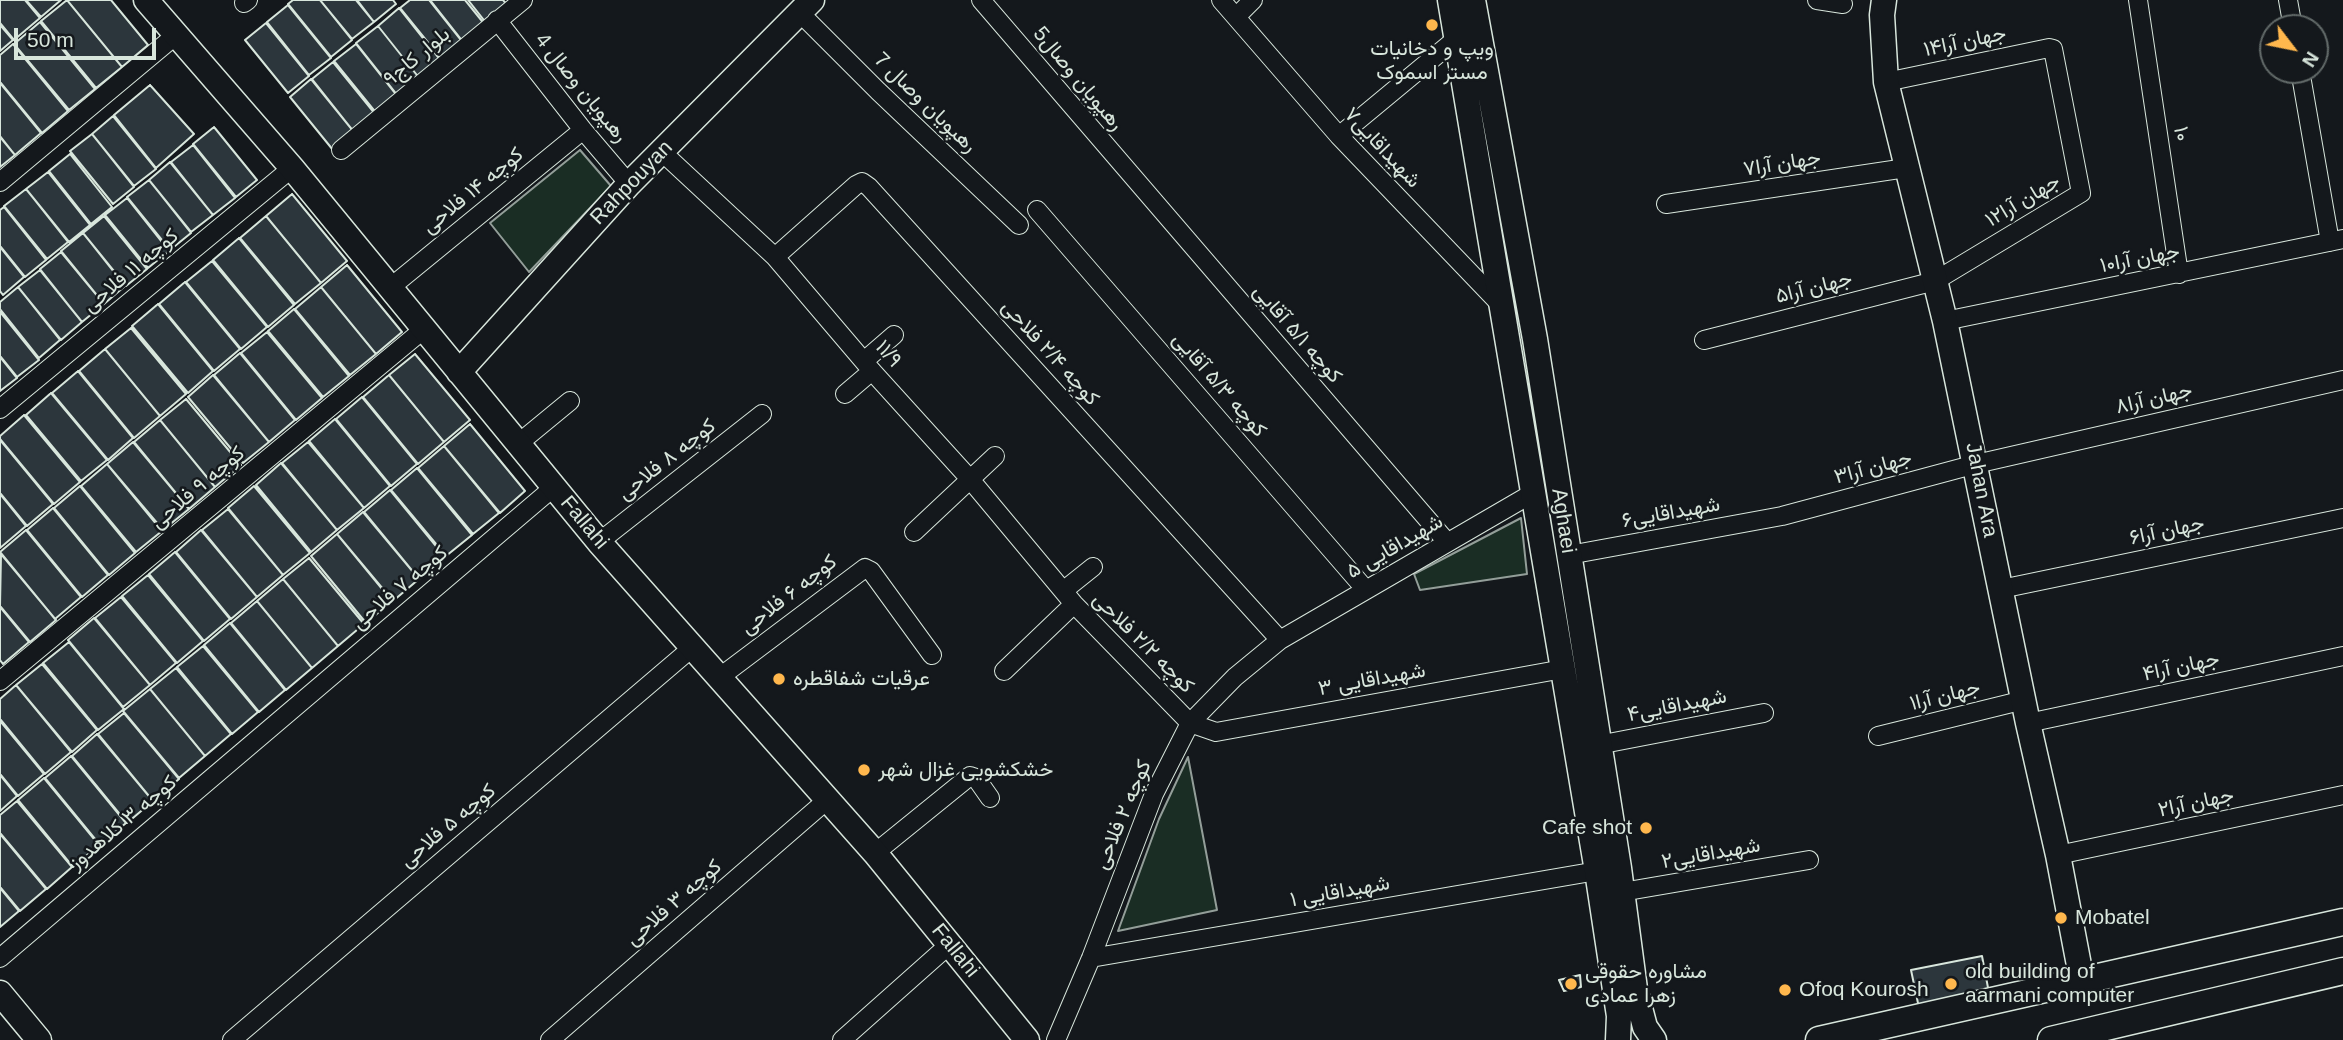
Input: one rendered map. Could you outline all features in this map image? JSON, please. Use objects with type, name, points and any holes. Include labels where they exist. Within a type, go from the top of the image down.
[{"type":"main road","points":[[1819,1040],[2343,922]]},
{"type":"main road","points":[[2051,1040],[2104,1034],[2343,971]]},
{"type":"street","name":"Fallahi","points":[[146,0],[292,168],[599,542],[875,853],[1027,1040]]},
{"type":"street","name":"بلوار کاج۹","points":[[341,150],[523,0]]},
{"type":"street","name":"رهپویان وصال5","points":[[981,0],[1113,155]]},
{"type":"street","name":"شهیداقایی۷","points":[[1221,0],[1339,136],[1500,304]]},
{"type":"street","points":[[1236,17],[1253,0]]},
{"type":"street","name":"Aghaei","points":[[1450,0],[1597,872],[1611,895]]},
{"type":"street","name":"Aghaei","points":[[1473,0],[1535,339],[1569,555],[1598,745],[1611,895],[1635,989],[1633,1036]]},
{"type":"street","points":[[1817,0],[1843,4]]},
{"type":"street","name":"Jahan Ara","points":[[1884,0],[1882,15],[1886,82],[1945,320],[2082,981]]},
{"type":"street","name":"۱۰","points":[[2138,0],[2179,274]]},
{"type":"street","name":"Rahpouyan","points":[[459,372],[629,184],[806,6]]},
{"type":"street","name":"7 رهپویان وصال","points":[[806,6],[878,92],[1019,225]]},
{"type":"street","name":"4 رهپویان وصال","points":[[497,20],[629,184]]},
{"type":"street","points":[[0,182],[176,35]]},
{"type":"street","points":[[1339,136],[1456,39]]},
{"type":"street","name":"جهان آرا۱۴","points":[[1886,82],[2053,49]]},
{"type":"street","name":"جهان آرا۱۲","points":[[1935,281],[2081,193],[2053,49]]},
{"type":"street","points":[[2303,84],[2337,241]]},
{"type":"street","name":"کوچه ۱۴ فلاحی","points":[[391,287],[583,130]]},
{"type":"street","name":"۱۱/۹","points":[[662,152],[775,257],[868,366],[970,478],[1069,598]]},
{"type":"street","name":"کوچه ۵/۱ آقایی","points":[[1113,155],[1447,542]]},
{"type":"street","name":"کوچه ۱۱ فلاحی","points":[[0,409],[292,168]]},
{"type":"street","name":"جهان آرا۷","points":[[1665,204],[1906,168]]},
{"type":"street","name":"کوچه ۲/۴ فلاحی","points":[[775,257],[856,185],[862,183],[869,187],[1280,640]]},
{"type":"street","name":"کوچه ۵/۳ آقایی","points":[[1037,210],[1366,590]]},
{"type":"street","name":"جهان آرا۱۰","points":[[1945,320],[2337,241]]},
{"type":"street","name":"جهان آرا۵","points":[[1704,340],[1935,281]]},
{"type":"street","name":"کوچه ۹ فلاحی","points":[[0,681],[424,329]]},
{"type":"street","points":[[845,394],[894,335]]},
{"type":"street","name":"جهان آرا۸","points":[[1976,464],[2343,380]]},
{"type":"street","points":[[519,443],[570,401]]},
{"type":"street","name":"کوچه ۸ فلاحی","points":[[599,542],[762,414]]},
{"type":"street","points":[[914,532],[995,456]]},
{"type":"street","name":"جهان آرا۳","points":[[1782,516],[1976,464]]},
{"type":"street","name":"کوچه ۷ فلاحی","points":[[276,723],[554,487]]},
{"type":"street","name":"۵ شهیداقایی","points":[[1280,640],[1533,493]]},
{"type":"street","name":"شهیداقایی۶","points":[[1569,555],[1782,516]]},
{"type":"street","name":"جهان آرا۶","points":[[2001,589],[2343,518]]},
{"type":"street","points":[[1069,598],[1093,567]]},
{"type":"street","name":"کوچه ۶ فلاحی","points":[[720,677],[865,568],[871,571],[932,655]]},
{"type":"street","name":"کوچه ۲/۲ فلاحی","points":[[1004,671],[1069,598],[1190,723]]},
{"type":"street","name":"کوچه ۲ فلاحی","points":[[1056,1040],[1091,958],[1149,807],[1190,723],[1235,677],[1280,640]]},
{"type":"street","name":"کوچه ۵ فلاحی","points":[[232,1040],[693,646]]},
{"type":"street","name":"جهان آرا۴","points":[[2026,711],[2343,656]]},
{"type":"street","name":"۳ شهیداقایی","points":[[1190,723],[1216,732],[1563,669]]},
{"type":"street","name":"جهان آرا۱","points":[[1878,736],[2026,711]]},
{"type":"street","name":"شهیداقایی۴","points":[[1598,745],[1765,713]]},
{"type":"street","name":"کوچه ۳ کلاهدوز","points":[[0,958],[276,723]]},
{"type":"street","points":[[875,853],[970,776],[976,778],[990,798]]},
{"type":"street","name":"جهان آرا۲","points":[[2058,855],[2343,795]]},
{"type":"street","name":"کوچه ۳ فلاحی","points":[[550,1040],[827,800]]},
{"type":"street","name":"شهیداقایی۲","points":[[1611,895],[1809,860]]},
{"type":"street","name":"۱ شهیداقایی","points":[[1091,958],[1597,872]]},
{"type":"street","points":[[842,1040],[950,944]]},
{"type":"street","points":[[2,1001],[39,1040]]},
{"type":"green space","points":[[580,150],[611,186],[529,272],[490,223]]},
{"type":"green space","points":[[1521,518],[1527,574],[1420,590],[1414,574]]},
{"type":"green space","points":[[1188,757],[1217,910],[1118,931],[1159,819]]},
{"type":"building","points":[[0,0],[25,0],[40,18],[14,40],[0,23]]},
{"type":"building","points":[[26,0],[61,0],[41,17]]},
{"type":"building","points":[[67,0],[111,0],[148,45],[122,67]]},
{"type":"building","points":[[67,0],[122,67],[96,88],[41,21]]},
{"type":"building","points":[[293,0],[320,0],[352,40],[331,57],[288,4]]},
{"type":"building","points":[[320,0],[356,0],[374,22],[352,39]]},
{"type":"building","points":[[357,0],[393,0],[396,4],[374,22]]},
{"type":"building","points":[[410,0],[429,0],[464,44],[443,61],[400,8]]},
{"type":"building","points":[[430,0],[465,0],[486,26],[464,43]]},
{"type":"building","points":[[468,0],[503,0],[509,7],[487,24]]},
{"type":"building","points":[[288,5],[331,58],[309,75],[267,22]]},
{"type":"building","points":[[399,8],[441,61],[420,79],[378,26]]},
{"type":"building","points":[[40,22],[95,89],[69,110],[14,44]]},
{"type":"building","points":[[266,23],[309,76],[288,93],[245,40]]},
{"type":"building","points":[[0,25],[13,40],[0,51]]},
{"type":"building","points":[[378,26],[420,79],[398,96],[356,43]]},
{"type":"building","points":[[13,44],[68,111],[42,133],[0,82],[0,55]]},
{"type":"building","points":[[356,44],[398,97],[377,114],[334,61]]},
{"type":"building","points":[[333,62],[376,115],[354,132],[312,79]]},
{"type":"building","points":[[311,79],[354,132],[333,150],[290,97]]},
{"type":"building","points":[[0,83],[41,133],[15,155],[0,136]]},
{"type":"building","points":[[150,85],[194,134],[156,168],[114,115]]},
{"type":"building","points":[[113,116],[156,169],[134,186],[92,134]]},
{"type":"building","points":[[214,127],[257,180],[236,197],[193,144]]},
{"type":"building","points":[[92,134],[134,187],[113,204],[70,151]]},
{"type":"building","points":[[0,137],[15,155],[0,167]]},
{"type":"building","points":[[193,145],[235,198],[213,215],[171,162]]},
{"type":"building","points":[[70,154],[112,207],[91,224],[49,171]]},
{"type":"building","points":[[170,162],[213,215],[191,232],[149,180]]},
{"type":"building","points":[[48,172],[90,225],[69,242],[26,189]]},
{"type":"building","points":[[149,180],[191,233],[170,250],[127,197]]},
{"type":"building","points":[[26,189],[68,242],[47,259],[4,206]]},
{"type":"building","points":[[292,194],[347,261],[321,283],[266,216]]},
{"type":"building","points":[[127,198],[169,251],[148,268],[105,215]]},
{"type":"building","points":[[4,207],[46,260],[25,277],[0,246],[0,210]]},
{"type":"building","points":[[104,216],[147,269],[126,286],[83,233]]},
{"type":"building","points":[[266,216],[321,283],[295,304],[240,238]]},
{"type":"building","points":[[83,233],[125,286],[104,304],[61,251]]},
{"type":"building","points":[[239,238],[294,305],[268,327],[213,260]]},
{"type":"building","points":[[0,247],[24,277],[3,295],[0,291]]},
{"type":"building","points":[[61,252],[104,304],[82,322],[40,269]]},
{"type":"building","points":[[212,261],[267,327],[241,349],[186,282]]},
{"type":"building","points":[[347,265],[402,332],[376,354],[321,287]]},
{"type":"building","points":[[40,270],[82,322],[61,340],[18,287]]},
{"type":"building","points":[[185,282],[240,349],[214,371],[159,304]]},
{"type":"building","points":[[18,287],[60,340],[39,358],[0,309],[0,302]]},
{"type":"building","points":[[321,287],[376,354],[350,375],[295,309]]},
{"type":"building","points":[[158,304],[213,371],[188,393],[132,326]]},
{"type":"building","points":[[294,309],[349,376],[323,397],[268,331]]},
{"type":"building","points":[[0,312],[39,360],[17,377],[0,356]]},
{"type":"building","points":[[131,328],[186,394],[160,416],[105,349]]},
{"type":"building","points":[[267,332],[322,398],[296,420],[241,353]]},
{"type":"building","points":[[105,349],[160,416],[134,438],[79,371]]},
{"type":"building","points":[[240,353],[295,420],[269,442],[214,375]]},
{"type":"building","points":[[415,354],[470,420],[444,442],[389,375]]},
{"type":"building","points":[[0,357],[17,378],[0,391]]},
{"type":"building","points":[[78,371],[133,438],[108,460],[52,393]]},
{"type":"building","points":[[213,375],[269,442],[243,463],[188,397]]},
{"type":"building","points":[[389,375],[444,442],[418,464],[363,397]]},
{"type":"building","points":[[51,393],[107,460],[81,481],[26,415]]},
{"type":"building","points":[[362,397],[417,464],[391,486],[336,419]]},
{"type":"building","points":[[186,399],[241,465],[215,487],[160,420]]},
{"type":"building","points":[[24,415],[80,482],[54,504],[0,439],[0,436]]},
{"type":"building","points":[[335,419],[390,486],[364,508],[309,441]]},
{"type":"building","points":[[160,420],[215,487],[189,509],[134,442]]},
{"type":"building","points":[[470,424],[525,491],[500,513],[444,446]]},
{"type":"building","points":[[0,440],[53,504],[27,526],[0,493]]},
{"type":"building","points":[[133,442],[189,509],[163,530],[107,464]]},
{"type":"building","points":[[308,442],[364,508],[337,530],[282,463]]},
{"type":"building","points":[[444,446],[499,513],[473,534],[418,468]]},
{"type":"building","points":[[281,463],[337,530],[311,552],[256,485]]},
{"type":"building","points":[[107,464],[162,531],[136,552],[81,486]]},
{"type":"building","points":[[417,468],[472,535],[446,556],[391,490]]},
{"type":"building","points":[[80,486],[135,553],[109,575],[54,508]]},
{"type":"building","points":[[254,486],[310,553],[283,575],[228,508]]},
{"type":"building","points":[[390,490],[445,557],[419,579],[364,512]]},
{"type":"building","points":[[0,494],[26,526],[0,548]]},
{"type":"building","points":[[53,508],[108,575],[82,597],[27,530]]},
{"type":"building","points":[[228,509],[283,575],[257,597],[202,530]]},
{"type":"building","points":[[363,512],[419,579],[393,601],[337,534]]},
{"type":"building","points":[[26,530],[81,597],[55,619],[0,552]]},
{"type":"building","points":[[201,530],[257,597],[231,619],[176,552]]},
{"type":"building","points":[[337,534],[392,601],[366,623],[311,556]]},
{"type":"building","points":[[175,552],[230,619],[204,641],[149,574]]},
{"type":"building","points":[[1,554],[56,620],[30,642],[0,606]]},
{"type":"building","points":[[309,558],[364,624],[338,646],[283,579]]},
{"type":"building","points":[[148,575],[203,641],[177,663],[122,596]]},
{"type":"building","points":[[283,579],[338,646],[312,668],[257,601]]},
{"type":"building","points":[[121,597],[176,663],[150,685],[95,618]]},
{"type":"building","points":[[257,601],[312,668],[286,690],[231,623]]},
{"type":"building","points":[[0,607],[29,642],[3,664],[0,660]]},
{"type":"building","points":[[94,618],[150,685],[123,707],[68,640]]},
{"type":"building","points":[[230,623],[285,690],[259,712],[204,645]]},
{"type":"building","points":[[69,642],[124,709],[98,730],[43,663]]},
{"type":"building","points":[[203,646],[258,712],[232,734],[177,667]]},
{"type":"building","points":[[42,664],[97,730],[72,752],[16,685]]},
{"type":"building","points":[[176,668],[231,734],[205,756],[150,689]]},
{"type":"building","points":[[16,685],[71,752],[45,774],[0,719],[0,699]]},
{"type":"building","points":[[150,689],[205,756],[179,778],[123,711]]},
{"type":"building","points":[[124,713],[179,779],[153,801],[98,734]]},
{"type":"building","points":[[0,721],[44,774],[18,796],[0,774]]},
{"type":"building","points":[[97,734],[153,801],[127,823],[72,756]]},
{"type":"building","points":[[71,756],[126,823],[100,845],[45,778]]},
{"type":"building","points":[[0,775],[17,796],[0,811]]},
{"type":"building","points":[[44,778],[99,845],[73,867],[18,800]]},
{"type":"building","points":[[17,801],[72,867],[47,889],[0,833],[0,815]]},
{"type":"building","points":[[0,834],[46,889],[20,911],[0,887]]},
{"type":"building","points":[[0,888],[19,911],[0,927]]},
{"type":"building","name":"old building of aarmani computer","points":[[1982,956],[1989,993],[1919,1008],[1911,970]]},
{"type":"building","name":"مشاوره حقوقی زهرا عمادی","points":[[1580,975],[1581,987],[1564,991],[1559,980]]},
{"type":"place","name":"ویپ و دخانیات مستر اسموک","points":[[1432,25]]},
{"type":"place","name":"عرقیات شفاقطره","points":[[779,679]]},
{"type":"place","name":"خشکشویی غزال شهر","points":[[864,770]]},
{"type":"place","name":"Cafe shot","points":[[1646,828]]},
{"type":"place","name":"Mobatel","points":[[2061,918]]},
{"type":"place","name":"مشاوره حقوقی زهرا عمادی","points":[[1571,984]]},
{"type":"place","name":"old building of aarmani computer","points":[[1951,984]]},
{"type":"place","name":"Ofoq Kourosh","points":[[1785,990]]}]
